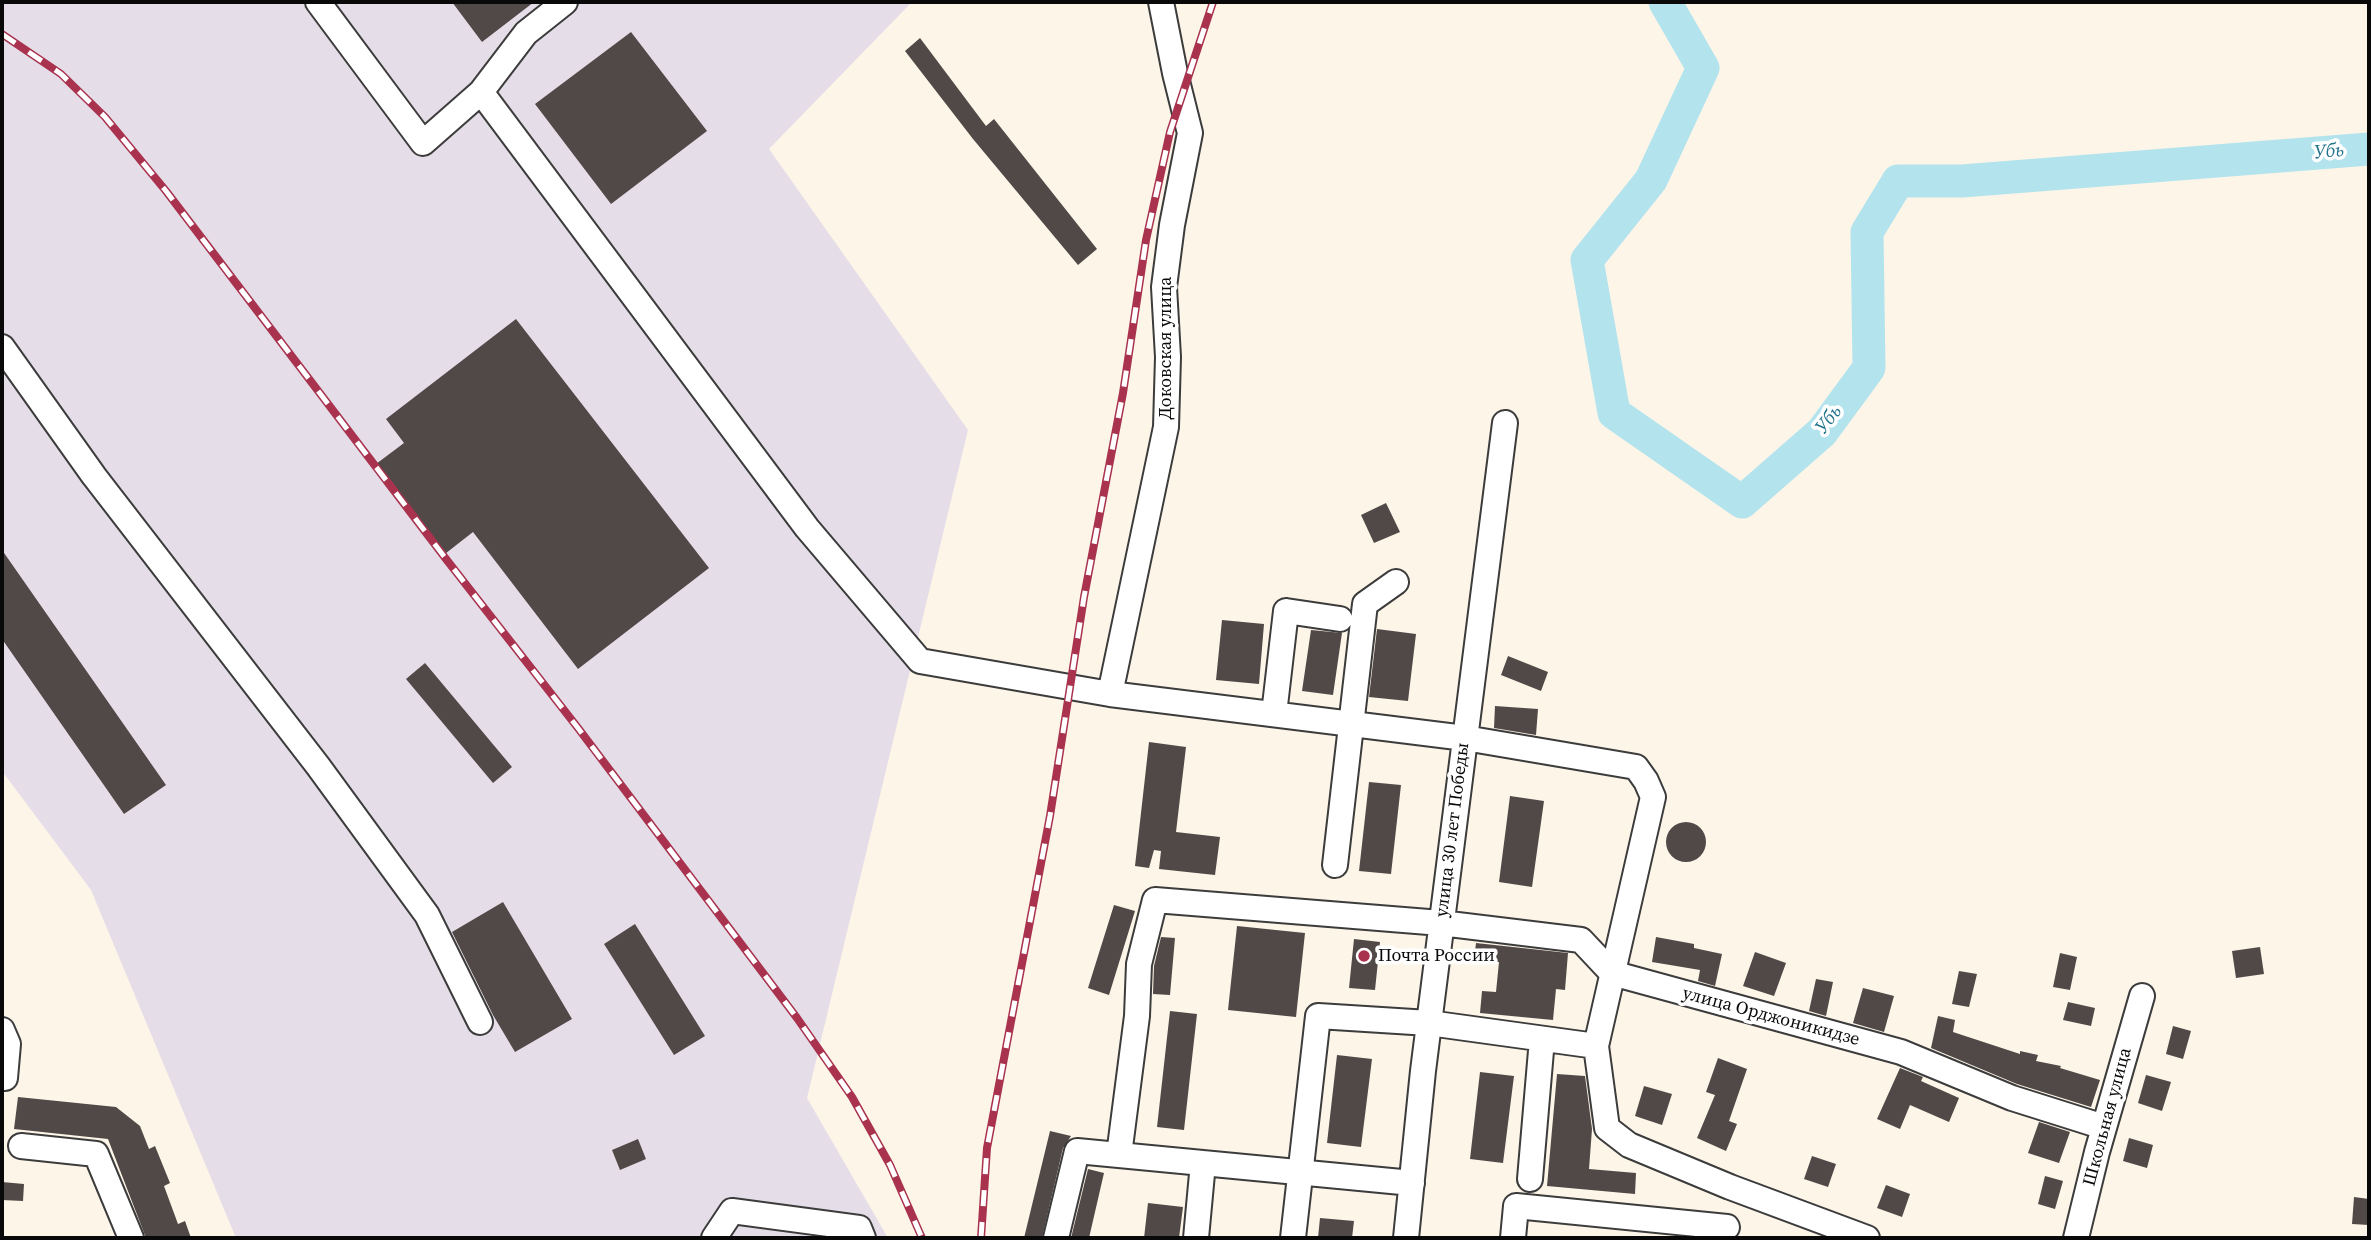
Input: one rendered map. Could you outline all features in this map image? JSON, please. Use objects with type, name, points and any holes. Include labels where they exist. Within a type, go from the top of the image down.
[{"type":"street","points":[[318,2],[423,143],[481,92],[526,33],[565,2]]},
{"type":"street","name":"Доковская улица","points":[[1110,694],[1166,427],[1168,357],[1164,288],[1172,225],[1190,133],[1161,2]]},
{"type":"street","points":[[481,92],[807,528],[920,661],[1110,694],[1465,738],[1636,767],[1653,797],[1596,1046],[1607,1128],[1629,1145],[1730,1187],[1867,1238]]},
{"type":"street","points":[[2,347],[94,476],[318,766],[427,915],[480,1022]]},
{"type":"street","name":"улица 30 лет Победы","points":[[1406,1238],[1441,923],[1505,423]]},
{"type":"street","points":[[1335,865],[1365,604],[1396,582]]},
{"type":"street","points":[[1274,714],[1286,611],[1340,619]]},
{"type":"street","points":[[1119,1155],[1137,1016],[1139,964],[1155,900],[1441,923],[1581,940],[1612,973]]},
{"type":"street","name":"улица Орджоникидзе","points":[[1612,973],[1901,1052],[2012,1098],[2104,1127]]},
{"type":"street","name":"Школьная улица","points":[[2076,1238],[2104,1127],[2142,996]]},
{"type":"street","points":[[1293,1238],[1318,1016],[1429,1023],[1596,1046]]},
{"type":"street","points":[[2,1030],[8,1044],[5,1078]]},
{"type":"street","points":[[1530,1179],[1542,1039]]},
{"type":"street","points":[[21,1146],[96,1154],[131,1238]]},
{"type":"street","points":[[1056,1238],[1077,1151],[1412,1183]]},
{"type":"street","points":[[1196,1238],[1203,1163]]},
{"type":"street","points":[[1513,1238],[1516,1206],[1726,1233],[1730,1187]]},
{"type":"street","points":[[714,1238],[732,1211],[859,1228],[863,1238]]},
{"type":"shaded area","points":[[2,2],[912,2],[769,149],[968,430],[807,1098],[888,1238],[236,1238],[91,890],[2,771]]},
{"type":"building","points":[[452,2],[534,2],[482,42]]},
{"type":"building","points":[[631,32],[707,131],[611,204],[535,104]]},
{"type":"building","points":[[920,38],[986,126],[994,119],[1097,249],[1078,265],[973,139],[905,51]]},
{"type":"building","points":[[516,319],[709,568],[578,669],[473,532],[441,557],[372,467],[404,443],[386,419]]},
{"type":"building","points":[[1386,503],[1400,532],[1374,543],[1361,515]]},
{"type":"building","points":[[2,550],[166,785],[124,814],[2,639]]},
{"type":"building","points":[[1222,620],[1264,624],[1259,684],[1216,680]]},
{"type":"building","points":[[1377,629],[1416,634],[1408,701],[1369,697]]},
{"type":"building","points":[[1311,630],[1342,633],[1333,695],[1302,691]]},
{"type":"building","points":[[1508,656],[1548,672],[1541,691],[1501,675]]},
{"type":"building","points":[[425,663],[512,767],[493,783],[406,679]]},
{"type":"building","points":[[1495,706],[1538,709],[1536,735],[1494,728]]},
{"type":"building","points":[[1149,742],[1186,747],[1176,832],[1220,837],[1215,875],[1159,869],[1161,851],[1154,850],[1149,868],[1135,866]]},
{"type":"building","points":[[1369,782],[1401,785],[1391,874],[1359,871]]},
{"type":"building","points":[[1510,796],[1544,801],[1532,887],[1499,882]]},
{"type":"building","points":[[1686,822],[1694,823],[1700,828],[1705,834],[1705,850],[1700,856],[1694,861],[1686,862],[1678,861],[1672,856],[1667,850],[1666,842],[1667,834],[1672,828],[1678,823]]},
{"type":"building","points":[[503,902],[572,1019],[515,1052],[493,1015],[452,932]]},
{"type":"building","points":[[1114,905],[1135,911],[1109,995],[1088,988]]},
{"type":"building","points":[[635,924],[705,1036],[674,1055],[604,944]]},
{"type":"building","points":[[1237,926],[1305,933],[1296,1017],[1228,1010]]},
{"type":"building","points":[[1161,937],[1175,938],[1170,995],[1153,994],[1154,966]]},
{"type":"building","points":[[1656,937],[1694,944],[1694,948],[1722,954],[1715,986],[1698,981],[1700,970],[1652,962]]},
{"type":"building","points":[[1354,939],[1380,942],[1375,990],[1349,988]]},
{"type":"building","points":[[1476,943],[1568,953],[1565,990],[1556,989],[1553,1020],[1480,1013],[1482,991],[1496,992],[1499,962],[1474,960]]},
{"type":"building","points":[[2260,947],[2264,974],[2236,978],[2232,951]]},
{"type":"building","points":[[1755,952],[1786,963],[1774,996],[1743,986]]},
{"type":"building","points":[[2060,953],[2077,957],[2070,990],[2053,987]]},
{"type":"building","points":[[1959,971],[1977,974],[1969,1007],[1952,1004]]},
{"type":"building","points":[[1816,979],[1833,982],[1826,1016],[1809,1011]]},
{"type":"building","points":[[1863,988],[1894,996],[1884,1032],[1853,1023]]},
{"type":"building","points":[[2068,1002],[2095,1008],[2091,1026],[2063,1020]]},
{"type":"building","points":[[1170,1011],[1197,1014],[1184,1130],[1157,1127]]},
{"type":"building","points":[[1938,1016],[1955,1020],[1953,1032],[2020,1054],[2020,1051],[2038,1055],[2036,1061],[2061,1066],[2060,1068],[2100,1080],[2091,1107],[2017,1084],[1931,1048]]},
{"type":"building","points":[[2173,1026],[2191,1031],[2183,1059],[2166,1054]]},
{"type":"building","points":[[1337,1055],[1372,1059],[1361,1147],[1327,1143]]},
{"type":"building","points":[[1718,1058],[1747,1069],[1729,1121],[1737,1124],[1726,1151],[1697,1138],[1715,1095],[1706,1092]]},
{"type":"building","points":[[1900,1068],[1923,1077],[1921,1081],[1959,1098],[1949,1122],[1910,1105],[1900,1129],[1877,1119]]},
{"type":"building","points":[[1480,1072],[1514,1076],[1503,1163],[1470,1159]]},
{"type":"building","points":[[1557,1074],[1585,1076],[1592,1129],[1589,1169],[1636,1173],[1635,1194],[1547,1186]]},
{"type":"building","points":[[2146,1075],[2171,1082],[2162,1111],[2138,1103]]},
{"type":"building","points":[[1644,1086],[1672,1094],[1662,1125],[1635,1116]]},
{"type":"building","points":[[18,1097],[116,1107],[140,1126],[149,1149],[155,1146],[170,1183],[164,1186],[178,1224],[185,1221],[191,1238],[146,1238],[108,1139],[14,1129]]},
{"type":"building","points":[[2039,1122],[2070,1132],[2059,1163],[2028,1153]]},
{"type":"building","points":[[1050,1131],[1071,1136],[1063,1148],[1042,1238],[1024,1238]]},
{"type":"building","points":[[2129,1138],[2153,1145],[2147,1168],[2123,1161]]},
{"type":"building","points":[[638,1139],[646,1159],[620,1170],[612,1150]]},
{"type":"building","points":[[1812,1156],[1836,1164],[1828,1187],[1804,1179]]},
{"type":"building","points":[[1088,1169],[1104,1173],[1089,1238],[1071,1238]]},
{"type":"building","points":[[2045,1176],[2063,1181],[2055,1209],[2038,1204]]},
{"type":"building","points":[[2,1182],[24,1184],[23,1201],[2,1200]]},
{"type":"building","points":[[1886,1185],[1910,1194],[1902,1217],[1877,1208]]},
{"type":"building","points":[[2354,1197],[2369,1199],[2369,1225],[2352,1224]]},
{"type":"building","points":[[1148,1203],[1183,1207],[1179,1238],[1144,1238]]},
{"type":"building","points":[[1320,1218],[1354,1221],[1352,1238],[1318,1238]]},
{"type":"waterway","name":"Убь","points":[[1665,2],[1703,68],[1651,180],[1587,260],[1614,413],[1742,502],[1822,432],[1869,368],[1867,232],[1898,181],[1962,181],[2369,149]]},
{"type":"railway","points":[[981,1238],[987,1148],[1050,816],[1084,597],[1123,393],[1146,240],[1170,132],[1213,2]]},
{"type":"railway","points":[[2,34],[61,74],[105,117],[166,191],[578,728],[797,1018],[852,1097],[890,1165],[922,1238]]},
{"type":"place","name":"Почта России","points":[[1364,956]]}]
